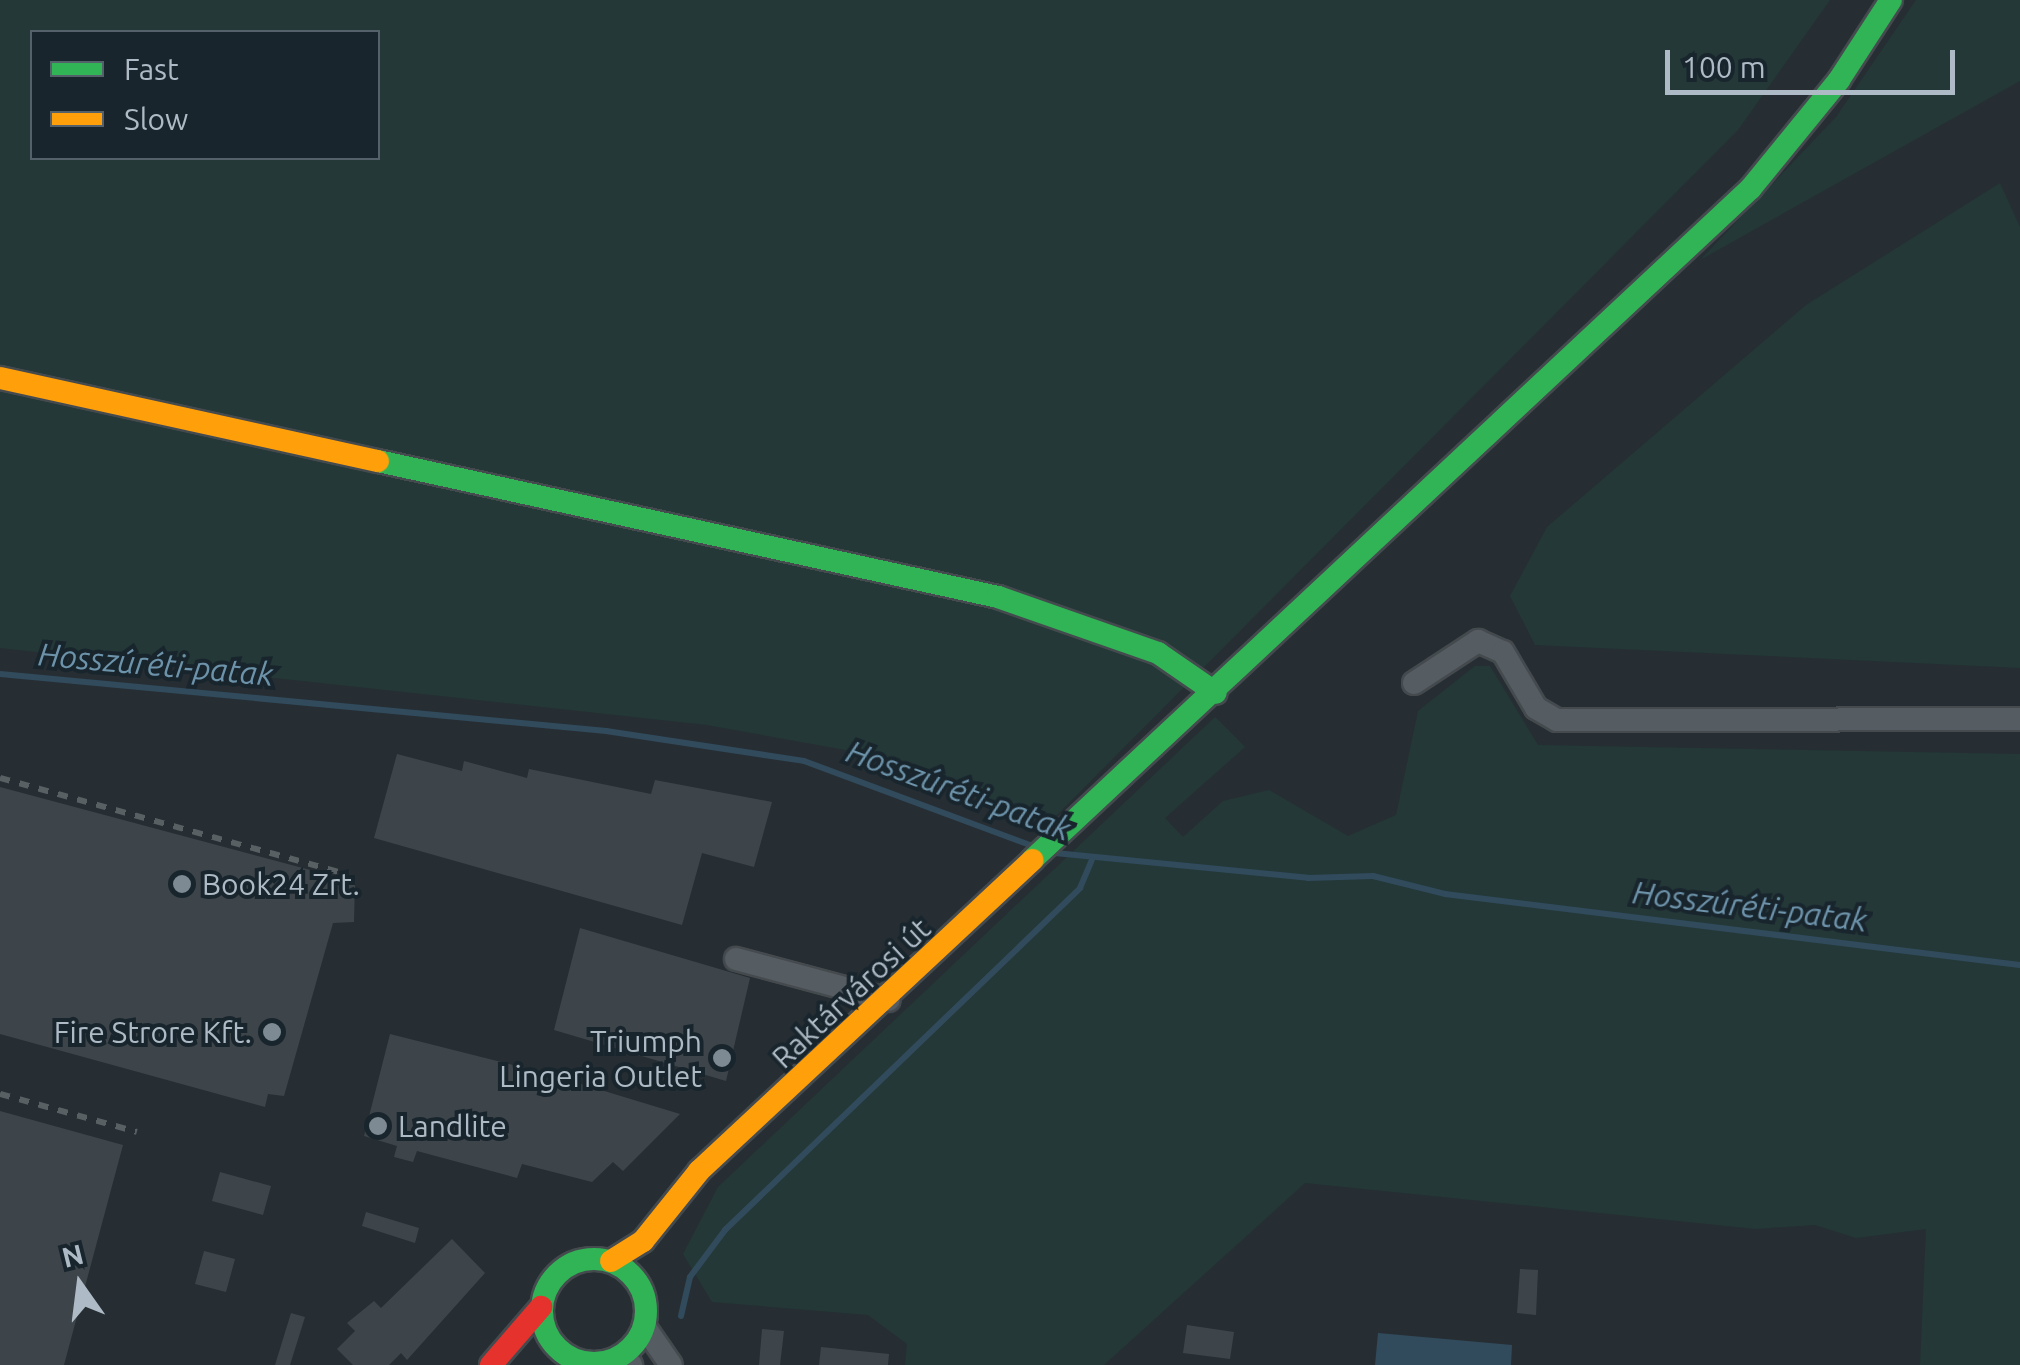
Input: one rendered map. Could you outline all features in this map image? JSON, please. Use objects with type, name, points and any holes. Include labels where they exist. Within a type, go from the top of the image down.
[{"type":"street","name":"Raktárvárosi út","points":[[491,1365],[542,1307],[552,1278],[568,1265],[611,1261],[644,1240],[720,1156],[1751,188],[1839,80],[1891,0]]},
{"type":"street","points":[[0,378],[998,598],[1158,653],[1216,693]]},
{"type":"street","points":[[1414,683],[1478,641],[1504,652],[1536,708],[1557,720],[2020,719]]},
{"type":"street","points":[[736,959],[889,1000]]},
{"type":"street","name":"Raktárvárosi út","points":[[644,1326],[644,1294],[665,1240],[720,1156]]},
{"type":"street","points":[[611,1261],[644,1294]]},
{"type":"street","points":[[542,1307],[561,1352],[580,1362],[622,1362],[644,1326],[670,1365]]},
{"type":"street","points":[[511,1365],[561,1352]]},
{"type":"green space","points":[[0,0],[1830,0],[1738,130],[1047,825],[879,756],[707,725],[0,648]]},
{"type":"green space","points":[[1916,0],[2020,0],[2020,81],[1700,260],[1836,117]]},
{"type":"green space","points":[[2000,183],[2020,227],[2020,668],[1535,645],[1510,596],[1547,527],[1806,305]]},
{"type":"green space","points":[[1475,666],[1490,666],[1538,745],[2020,754],[2020,1365],[1920,1365],[1926,1229],[1856,1238],[1815,1225],[1756,1229],[1305,1183],[1104,1365],[905,1365],[907,1344],[868,1315],[712,1302],[683,1254],[718,1187],[1215,717],[1245,747],[1165,818],[1183,837],[1223,801],[1269,790],[1348,836],[1396,815],[1418,711]]},
{"type":"water","points":[[1378,1333],[1512,1345],[1511,1365],[1375,1365]]},
{"type":"building","points":[[397,754],[462,771],[464,761],[527,778],[529,769],[651,794],[655,780],[772,802],[754,867],[702,853],[682,925],[374,838]]},
{"type":"building","points":[[0,787],[355,882],[354,922],[333,923],[284,1096],[268,1094],[265,1107],[0,1034]]},
{"type":"building","points":[[580,928],[750,978],[726,1081],[554,1030]]},
{"type":"building","points":[[390,1034],[545,1073],[680,1114],[623,1171],[613,1162],[592,1182],[522,1164],[517,1178],[417,1151],[413,1162],[394,1157],[397,1146],[364,1136]]},
{"type":"building","points":[[0,1111],[123,1145],[64,1365],[0,1365]]},
{"type":"building","points":[[220,1172],[271,1186],[263,1215],[212,1201]]},
{"type":"building","points":[[366,1212],[419,1228],[415,1243],[362,1226]]},
{"type":"building","points":[[452,1239],[485,1273],[407,1360],[401,1353],[389,1365],[353,1365],[337,1349],[355,1331],[347,1323],[374,1301],[381,1308]]},
{"type":"building","points":[[204,1251],[235,1259],[226,1292],[195,1284]]},
{"type":"building","points":[[1520,1269],[1538,1270],[1536,1315],[1517,1313]]},
{"type":"building","points":[[291,1313],[305,1317],[290,1365],[275,1365]]},
{"type":"building","points":[[1187,1325],[1234,1332],[1230,1359],[1183,1353]]},
{"type":"building","points":[[762,1329],[784,1331],[780,1365],[759,1365]]},
{"type":"building","points":[[821,1347],[889,1354],[888,1365],[819,1365]]},
{"type":"waterway","name":"Hosszúréti-patak","points":[[0,674],[606,731],[804,761],[1033,846]]},
{"type":"waterway","name":"Hosszúréti-patak","points":[[1055,853],[1308,878],[1373,876],[1445,894],[2020,965]]},
{"type":"waterway","points":[[681,1316],[690,1277],[725,1230],[1080,888],[1092,860]]},
{"type":"railway","points":[[0,778],[338,872]]},
{"type":"railway","points":[[0,1094],[137,1132]]},
{"type":"traffic: fast","points":[[1032,860],[1751,188],[1839,80],[1891,0]]},
{"type":"traffic: fast","points":[[378,461],[998,597],[1158,653],[1216,693]]},
{"type":"traffic: fast","points":[[594,1259],[614,1263],[631,1274],[642,1291],[646,1311],[642,1331],[631,1348],[614,1359],[594,1363],[574,1359],[557,1348],[546,1331],[542,1311],[546,1291],[557,1274],[574,1263],[594,1259]]},
{"type":"traffic: slow","points":[[0,378],[378,461]]},
{"type":"traffic: slow","points":[[611,1261],[643,1241],[699,1171],[1032,860]]},
{"type":"traffic: jam","points":[[491,1365],[541,1307]]},
{"type":"place","name":"Book24 Zrt.","points":[[182,884]]},
{"type":"place","name":"Fire Strore Kft.","points":[[272,1032]]},
{"type":"place","name":"Triumph Lingeria Outlet","points":[[722,1058]]},
{"type":"place","name":"Landlite","points":[[378,1126]]}]
